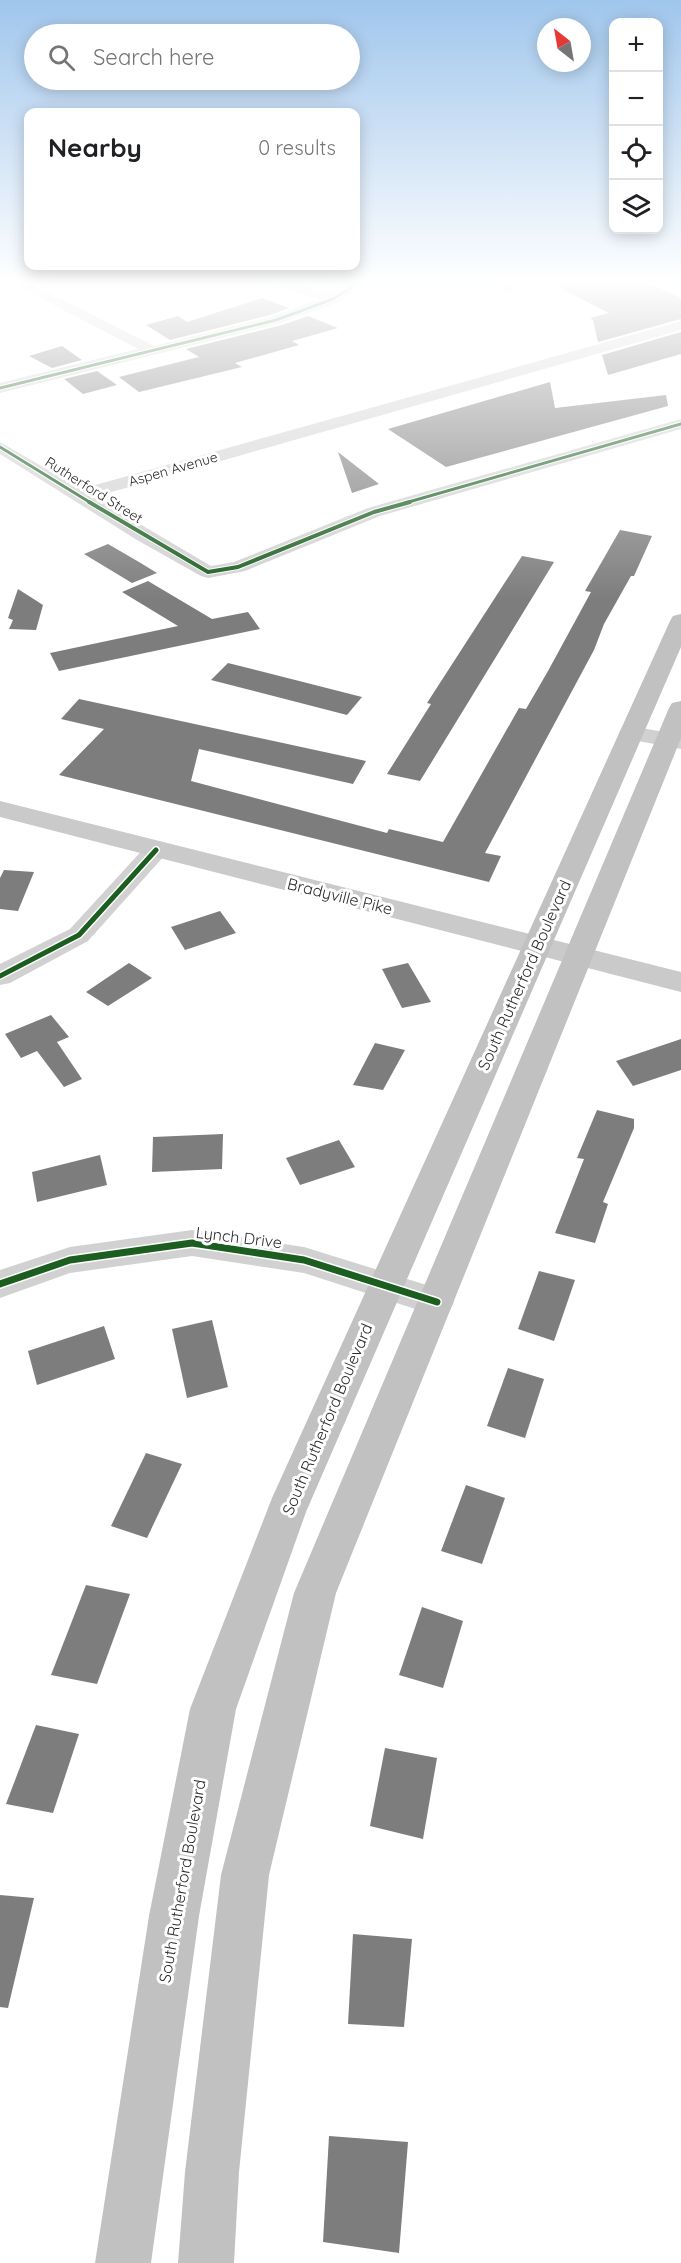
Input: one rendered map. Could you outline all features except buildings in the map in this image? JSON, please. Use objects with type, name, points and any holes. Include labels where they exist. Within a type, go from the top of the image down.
[{"type":"highway","name":"South Rutherford Boulevard","points":[[123,2263],[174,1916],[213,1709],[286,1512],[681,621]]},
{"type":"highway","points":[[206,2263],[212,2172],[245,1875],[315,1593],[579,955],[674,741],[681,708]]},
{"type":"main road","name":"Bradyville Pike","points":[[0,809],[681,982]]},
{"type":"street","name":"Aspen Avenue","points":[[81,495],[457,389]]},
{"type":"street","name":"Rutherford Street","points":[[0,447],[144,536],[208,572],[238,567],[374,512],[681,424]]},
{"type":"street","points":[[630,733],[674,741]]},
{"type":"street","points":[[0,976],[80,935],[156,849]]},
{"type":"street","name":"Lynch Drive","points":[[0,1284],[70,1260],[192,1243],[304,1260],[437,1302]]},
{"type":"cycle path","points":[[0,447],[144,536],[208,572],[238,567],[374,512],[681,424]]},
{"type":"cycle path","points":[[0,976],[79,935],[156,850]]},
{"type":"cycle path","points":[[0,1284],[70,1260],[192,1243],[304,1260],[437,1302]]}]
